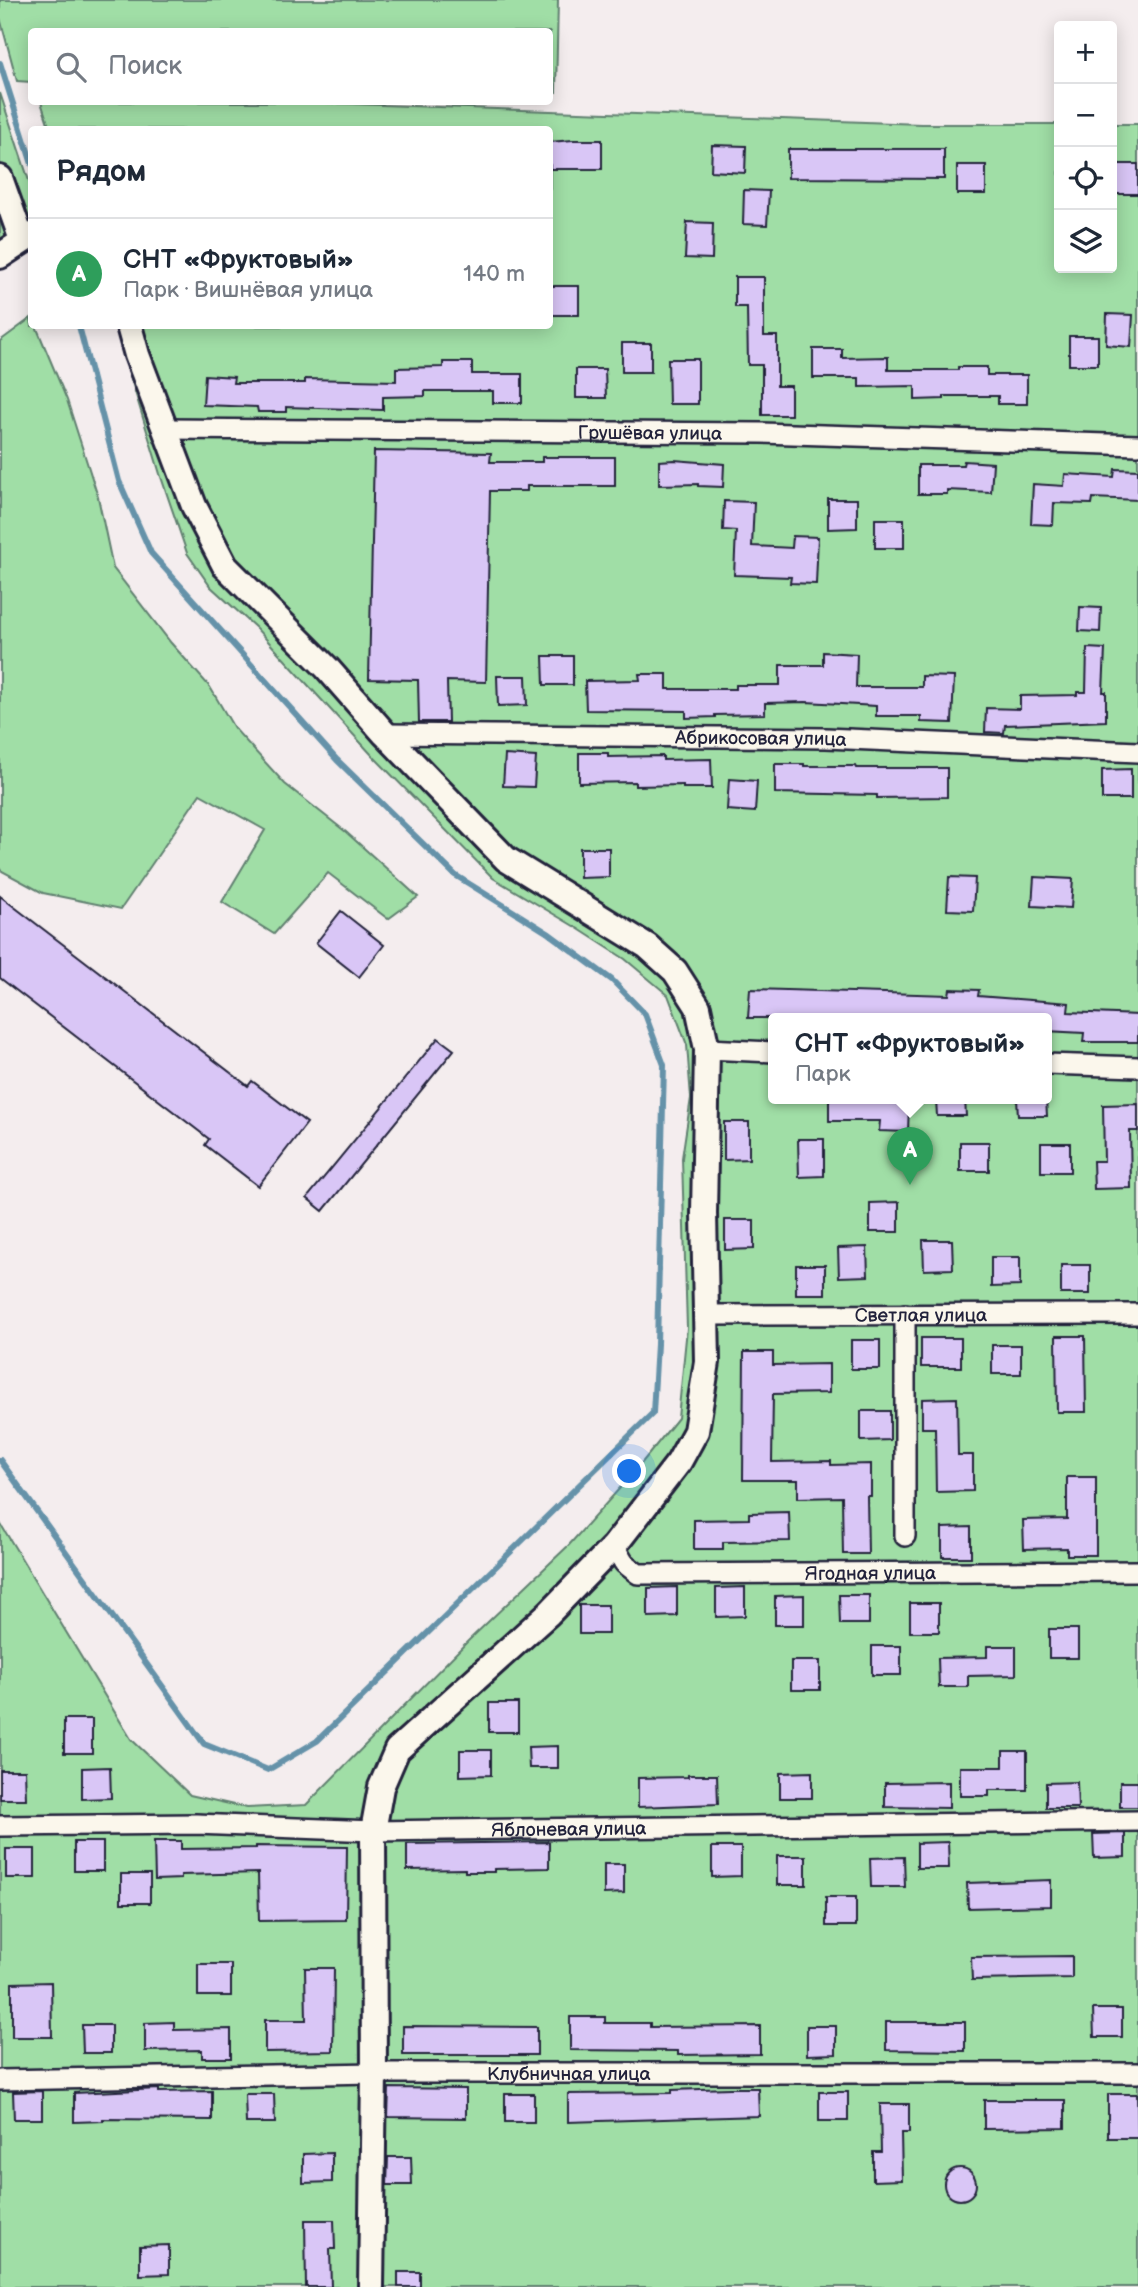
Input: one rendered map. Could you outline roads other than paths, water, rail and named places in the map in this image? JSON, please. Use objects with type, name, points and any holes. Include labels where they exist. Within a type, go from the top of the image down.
[{"type":"street","points":[[0,178],[27,238],[0,256]]},
{"type":"street","points":[[130,329],[137,355],[194,506],[225,566],[327,668],[385,734],[506,859],[647,946],[675,971],[698,1007],[707,1049],[707,1362],[696,1431],[679,1462],[614,1546],[549,1613],[397,1750],[381,1787],[373,1831],[371,2287]]},
{"type":"street","name":"Грушёвая улица","points":[[164,429],[761,433],[1138,445]]},
{"type":"street","name":"Абрикосовая улица","points":[[385,734],[826,738],[1138,751]]},
{"type":"street","points":[[707,1049],[768,1052]]},
{"type":"street","points":[[1052,1064],[1138,1068]]},
{"type":"street","points":[[905,1314],[905,1536]]},
{"type":"street","name":"Светлая улица","points":[[706,1315],[1138,1314]]},
{"type":"street","name":"Ягодная улица","points":[[614,1546],[624,1563],[638,1574],[1138,1571]]},
{"type":"street","name":"Яблоневая улица","points":[[0,1826],[196,1824],[373,1831],[1138,1821]]},
{"type":"street","name":"Клубничная улица","points":[[0,2080],[374,2073],[1138,2073]]},
{"type":"waterway","points":[[0,63],[28,151]]},
{"type":"waterway","points":[[0,1460],[204,1744],[268,1770],[317,1741],[653,1413],[664,1065],[645,1014],[612,980],[548,933],[455,875],[337,760],[151,553],[119,481],[80,329]]},
{"type":"place","name":"СНТ «Фруктовый»","points":[[910,1185]]}]
